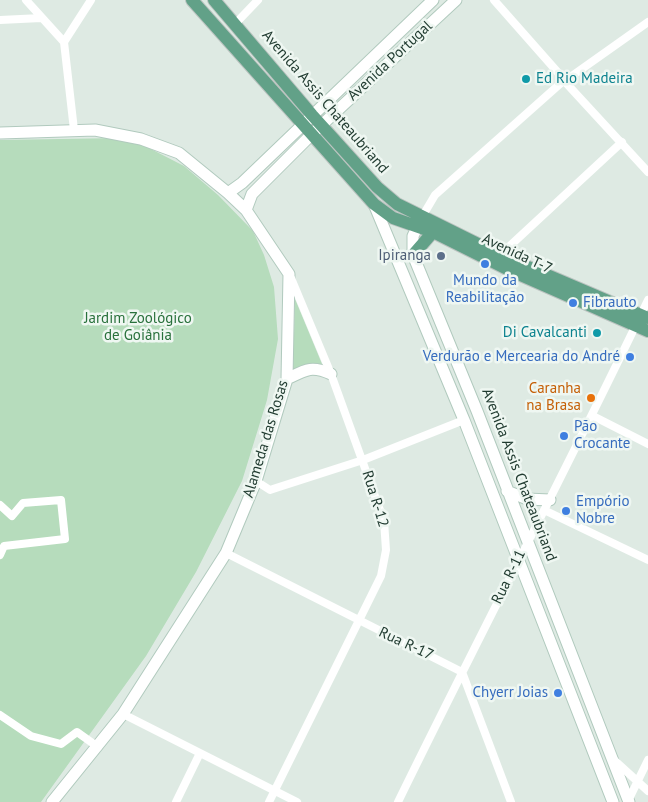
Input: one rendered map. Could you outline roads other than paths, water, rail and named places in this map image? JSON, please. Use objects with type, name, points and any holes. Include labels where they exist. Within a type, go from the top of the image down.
[{"type":"main road","name":"Avenida Assis Chateaubriand","points":[[192,0],[374,204],[464,420],[613,802]]},
{"type":"main road","name":"Avenida Assis Chateaubriand","points":[[214,0],[312,115],[377,187],[420,222],[413,236],[413,255],[508,491],[628,802]]},
{"type":"main road","name":"Avenida Portugal","points":[[246,210],[252,194],[307,129],[312,115],[433,0]]},
{"type":"main road","name":"Avenida Portugal","points":[[228,193],[307,129],[321,124],[456,0]]},
{"type":"main road","points":[[0,133],[95,130],[140,139],[179,153],[246,210],[289,274]]},
{"type":"main road","points":[[242,183],[252,194]]},
{"type":"main road","name":"Avenida T-7","points":[[374,204],[394,218],[420,222],[500,254],[641,319],[648,331]]},
{"type":"main road","name":"Avenida T-7","points":[[420,222],[433,232],[507,269],[641,319]]},
{"type":"main road","points":[[413,255],[433,232]]},
{"type":"main road","name":"Alameda das Rosas","points":[[52,802],[123,714],[226,553],[256,481],[287,379],[289,274]]},
{"type":"main road","points":[[287,379],[304,370],[317,368],[331,374]]},
{"type":"main road","points":[[508,491],[547,505]]},
{"type":"street","points":[[26,0],[64,42],[74,130]]},
{"type":"street","points":[[64,42],[91,0]]},
{"type":"street","points":[[235,24],[258,0]]},
{"type":"street","points":[[494,0],[648,172]]},
{"type":"street","points":[[0,20],[41,18]]},
{"type":"street","points":[[420,222],[435,195],[567,80],[648,22]]},
{"type":"street","points":[[500,254],[622,142]]},
{"type":"street","name":"Rua R-12","points":[[269,802],[381,576],[386,550],[384,521],[363,460],[331,374],[289,274]]},
{"type":"street","name":"Rua R-11","points":[[398,802],[518,558],[593,416],[641,319],[648,300]]},
{"type":"street","points":[[593,416],[648,444]]},
{"type":"street","points":[[256,481],[270,490],[363,460],[464,420]]},
{"type":"street","points":[[0,555],[4,546],[65,539],[61,500],[23,503],[11,515],[2,507]]},
{"type":"street","points":[[547,505],[648,560]]},
{"type":"street","name":"Rua R-17","points":[[226,553],[359,622],[462,672]]},
{"type":"street","points":[[462,672],[511,802]]},
{"type":"street","points":[[123,714],[297,802]]},
{"type":"street","points":[[0,715],[31,736],[61,744],[77,732],[98,747]]},
{"type":"street","points":[[176,802],[200,753]]},
{"type":"street","points":[[613,759],[648,791]]},
{"type":"street","points":[[628,802],[648,760]]},
{"type":"place","name":"Ed Rio Madeira","points":[[526,79]]},
{"type":"place","name":"Ipiranga","points":[[441,256]]},
{"type":"place","name":"Mundo da Reabilitação","points":[[485,264]]},
{"type":"place","name":"Fibrauto","points":[[573,303]]},
{"type":"place","name":"Di Cavalcanti","points":[[597,333]]},
{"type":"place","name":"Verdurão e Mercearia do André","points":[[630,357]]},
{"type":"place","name":"Caranha na Brasa","points":[[591,398]]},
{"type":"place","name":"Pão Crocante","points":[[564,436]]},
{"type":"place","name":"Empório Nobre","points":[[566,511]]},
{"type":"place","name":"Chyerr Joias","points":[[558,693]]},
{"type":"park label","name":"Jardim Zoológico de Goiânia","points":[[138,328]]}]
